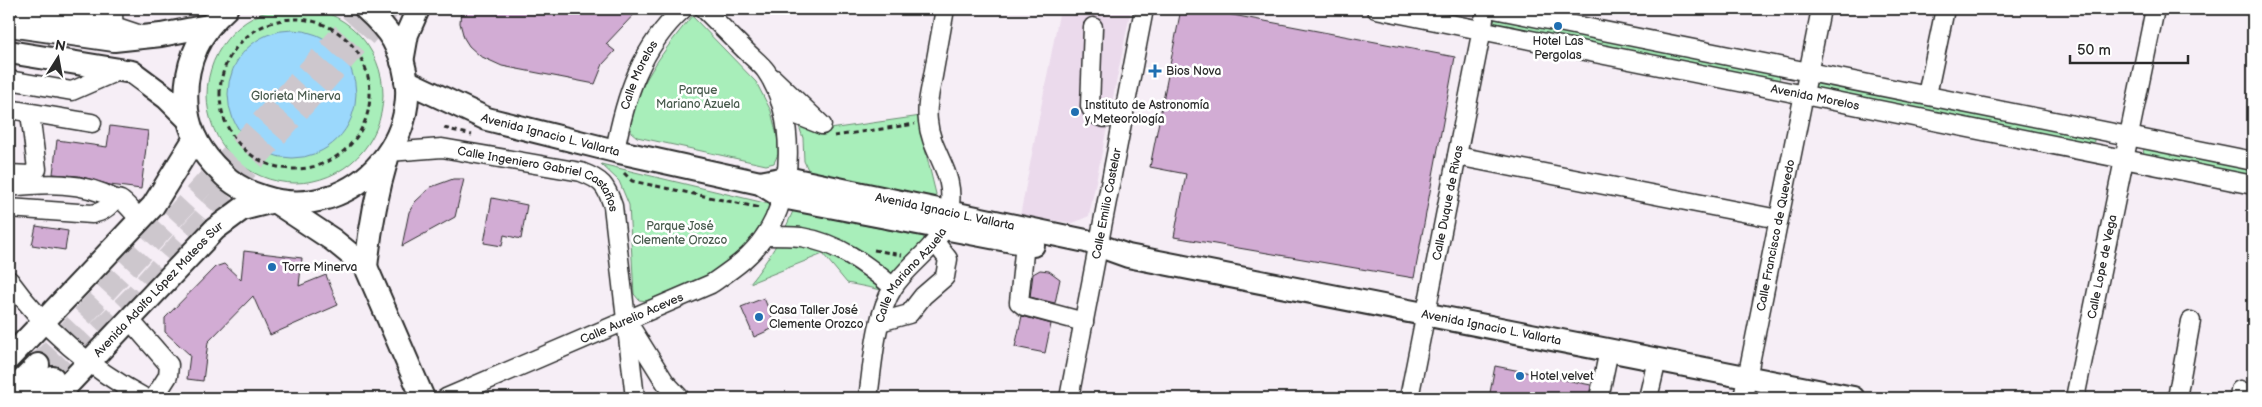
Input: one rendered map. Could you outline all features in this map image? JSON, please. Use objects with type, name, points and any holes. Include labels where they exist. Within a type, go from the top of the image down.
[{"type":"main road","points":[[366,9],[380,22],[393,41],[404,72]]},
{"type":"main road","points":[[366,268],[369,231],[376,196],[389,152],[400,130],[406,106],[404,72],[408,34],[418,9]]},
{"type":"main road","points":[[9,25],[114,22],[146,37],[215,15]]},
{"type":"main road","points":[[9,358],[140,220],[164,189],[192,128],[185,94],[188,70],[196,47],[215,15]]},
{"type":"main road","points":[[9,52],[132,72],[151,86],[192,128],[209,160],[227,179],[249,193],[274,201],[296,203],[318,201],[340,194],[359,184],[376,169],[389,152]]},
{"type":"main road","name":"Avenida Ignacio L. Vallarta","points":[[404,72],[487,119],[616,161],[760,183],[782,195],[1026,243],[1098,250]]},
{"type":"main road","points":[[274,201],[334,240],[366,268],[423,398]]},
{"type":"main road","name":"Avenida Adolfo López Mateos Sur","points":[[9,394],[49,380],[88,363],[215,230],[242,209],[274,201]]},
{"type":"main road","name":"Avenida Ignacio L. Vallarta","points":[[943,227],[1098,250],[1609,350],[1657,360],[1745,388],[1854,398]]},
{"type":"main road","name":"Avenida Adolfo López Mateos Sur","points":[[34,398],[49,380]]},
{"type":"street","points":[[24,9],[62,12],[114,22]]},
{"type":"street","points":[[88,9],[114,22]]},
{"type":"street","name":"Calle Morelos","points":[[616,161],[623,110],[638,69],[671,20],[683,9]]},
{"type":"street","points":[[704,9],[822,125],[799,116],[780,101]]},
{"type":"street","name":"Calle Mariano Azuela","points":[[868,398],[880,322],[893,287],[943,227],[949,179],[928,122],[928,105],[945,9]]},
{"type":"street","name":"Calle Emilio Castelar","points":[[1069,398],[1144,9]]},
{"type":"street","name":"Avenida Morelos","points":[[1376,9],[2253,185]]},
{"type":"street","name":"Calle Duque de Rivas","points":[[1409,398],[1486,9]]},
{"type":"street","name":"Avenida Morelos","points":[[1494,9],[2253,161]]},
{"type":"street","name":"Calle Francisco de Quevedo","points":[[1745,388],[1821,9]]},
{"type":"street","points":[[1927,95],[1945,9]]},
{"type":"street","name":"Calle Lope de Vega","points":[[2075,398],[2155,9]]},
{"type":"street","points":[[1093,27],[1090,106],[1092,112],[1106,118],[1124,115]]},
{"type":"street","points":[[9,80],[72,91],[120,70]]},
{"type":"street","name":"Calle Aurelio Aceves","points":[[446,398],[710,284],[743,263],[766,236],[782,195],[789,142],[786,121],[780,101],[766,71]]},
{"type":"street","points":[[9,109],[92,123]]},
{"type":"street","points":[[9,174],[30,174],[37,169],[30,113]]},
{"type":"street","name":"Calle Ingeniero Gabriel Castaños","points":[[389,152],[442,148],[581,172],[598,179],[608,190],[613,206],[635,398]]},
{"type":"street","points":[[1457,156],[1778,219]]},
{"type":"street","points":[[9,187],[65,184],[98,190],[115,199],[124,200],[140,220]]},
{"type":"street","points":[[9,208],[92,214],[98,213],[115,199]]},
{"type":"street","points":[[880,322],[909,314],[922,296],[945,277],[948,258],[943,227]]},
{"type":"street","points":[[766,236],[801,237],[835,247],[866,264],[893,287]]},
{"type":"street","points":[[1026,243],[1018,302],[1024,306],[1084,322]]},
{"type":"street","points":[[9,280],[30,309],[88,363],[145,398]]},
{"type":"street","points":[[129,319],[169,364],[168,376],[154,398]]},
{"type":"street","points":[[627,321],[665,382],[680,398]]},
{"type":"street","points":[[2177,398],[2191,321]]},
{"type":"street","points":[[1599,398],[1609,350]]},
{"type":"street","points":[[1648,398],[1657,360]]},
{"type":"path","points":[[280,20],[304,20],[328,26],[348,40],[362,60],[370,82],[370,106],[362,131],[345,151],[323,165],[298,170],[272,167],[249,155],[231,136],[221,112],[219,87],[225,63],[238,43],[258,28],[280,20]]},
{"type":"path","points":[[832,136],[928,122]]},
{"type":"path","points":[[444,128],[473,135]]},
{"type":"path","points":[[616,161],[632,181],[782,195]]},
{"type":"path","points":[[871,249],[910,257]]},
{"type":"shaded area","name":"Instituto de Astronomía y Meteorología","points":[[1060,9],[1131,9],[1089,216],[1073,223],[1020,216]]},
{"type":"green space","name":"Glorieta Minerva","points":[[286,7],[304,7],[321,10],[337,17],[363,39],[373,53],[380,69],[383,95],[382,112],[377,129],[363,151],[351,163],[337,173],[321,180],[304,183],[286,183],[269,180],[253,173],[227,151],[217,137],[210,121],[207,104],[207,86],[210,69],[217,53],[239,27],[253,17],[269,10]]},
{"type":"green space","name":"Parque Mariano Azuela","points":[[692,16],[756,82],[771,111],[778,140],[778,154],[774,163],[766,165],[637,137],[631,132],[631,118],[635,103],[643,87],[662,54]]},
{"type":"green space","points":[[1495,16],[1781,71],[1778,84],[1493,29]]},
{"type":"green space","points":[[1814,77],[2095,134],[2093,146],[1811,90]]},
{"type":"green space","points":[[921,116],[925,149],[936,194],[935,198],[809,172],[804,161],[803,138],[797,120],[823,130]]},
{"type":"green space","points":[[2145,144],[2253,166],[2253,181],[2142,158]]},
{"type":"green space","name":"Parque José Clemente Orozco","points":[[601,164],[769,204],[761,225],[750,242],[737,256],[721,268],[647,301],[639,300],[634,294],[629,205],[619,181]]},
{"type":"green space","points":[[793,211],[924,237],[922,247],[882,290],[847,283],[823,254],[750,283],[774,248]]},
{"type":"water","points":[[292,30],[316,35],[337,49],[351,70],[356,94],[351,118],[337,139],[316,153],[292,158],[268,153],[247,139],[233,118],[228,94],[233,70],[247,49],[268,35]]},
{"type":"building","points":[[461,9],[639,9],[606,44],[615,51],[603,64],[595,84],[502,66],[480,56],[469,46],[464,38],[460,23]]},
{"type":"building","points":[[1181,9],[1201,9],[1455,57],[1414,278],[1174,237],[1186,174],[1150,167]]},
{"type":"building","points":[[110,126],[148,131],[141,189],[110,185],[79,176],[53,174],[57,140],[107,147]]},
{"type":"building","points":[[453,179],[464,179],[455,217],[402,246],[409,212],[415,202],[431,187]]},
{"type":"building","points":[[492,198],[527,205],[521,239],[504,235],[502,246],[484,243]]},
{"type":"building","points":[[36,226],[68,231],[65,250],[32,245]]},
{"type":"building","points":[[244,251],[302,258],[299,286],[326,275],[338,305],[270,335],[253,296],[208,342],[203,381],[187,379],[190,355],[165,332],[165,318],[215,267],[224,264],[241,280]]},
{"type":"building","points":[[1040,270],[1049,271],[1060,279],[1055,303],[1030,297],[1033,274]]},
{"type":"building","name":"Casa Taller José Clemente Orozco","points":[[764,298],[776,327],[754,337],[741,307]]},
{"type":"building","points":[[1022,316],[1051,324],[1045,353],[1015,347]]},
{"type":"building","name":"Hotel velvet","points":[[1495,366],[1591,385],[1589,398],[1489,398]]},
{"type":"tunnel","points":[[38,365],[365,9]]},
{"type":"tunnel","points":[[53,378],[134,296],[389,9]]},
{"type":"place","name":"Hotel Las Pergolas","points":[[1558,26]]},
{"type":"place","name":"Bios Nova","points":[[1155,71]]},
{"type":"place","name":"Instituto de Astronomía y Meteorología","points":[[1075,112]]},
{"type":"place","name":"Torre Minerva","points":[[272,267]]},
{"type":"place","name":"Casa Taller José Clemente Orozco","points":[[759,317]]},
{"type":"place","name":"Hotel velvet","points":[[1520,376]]}]
